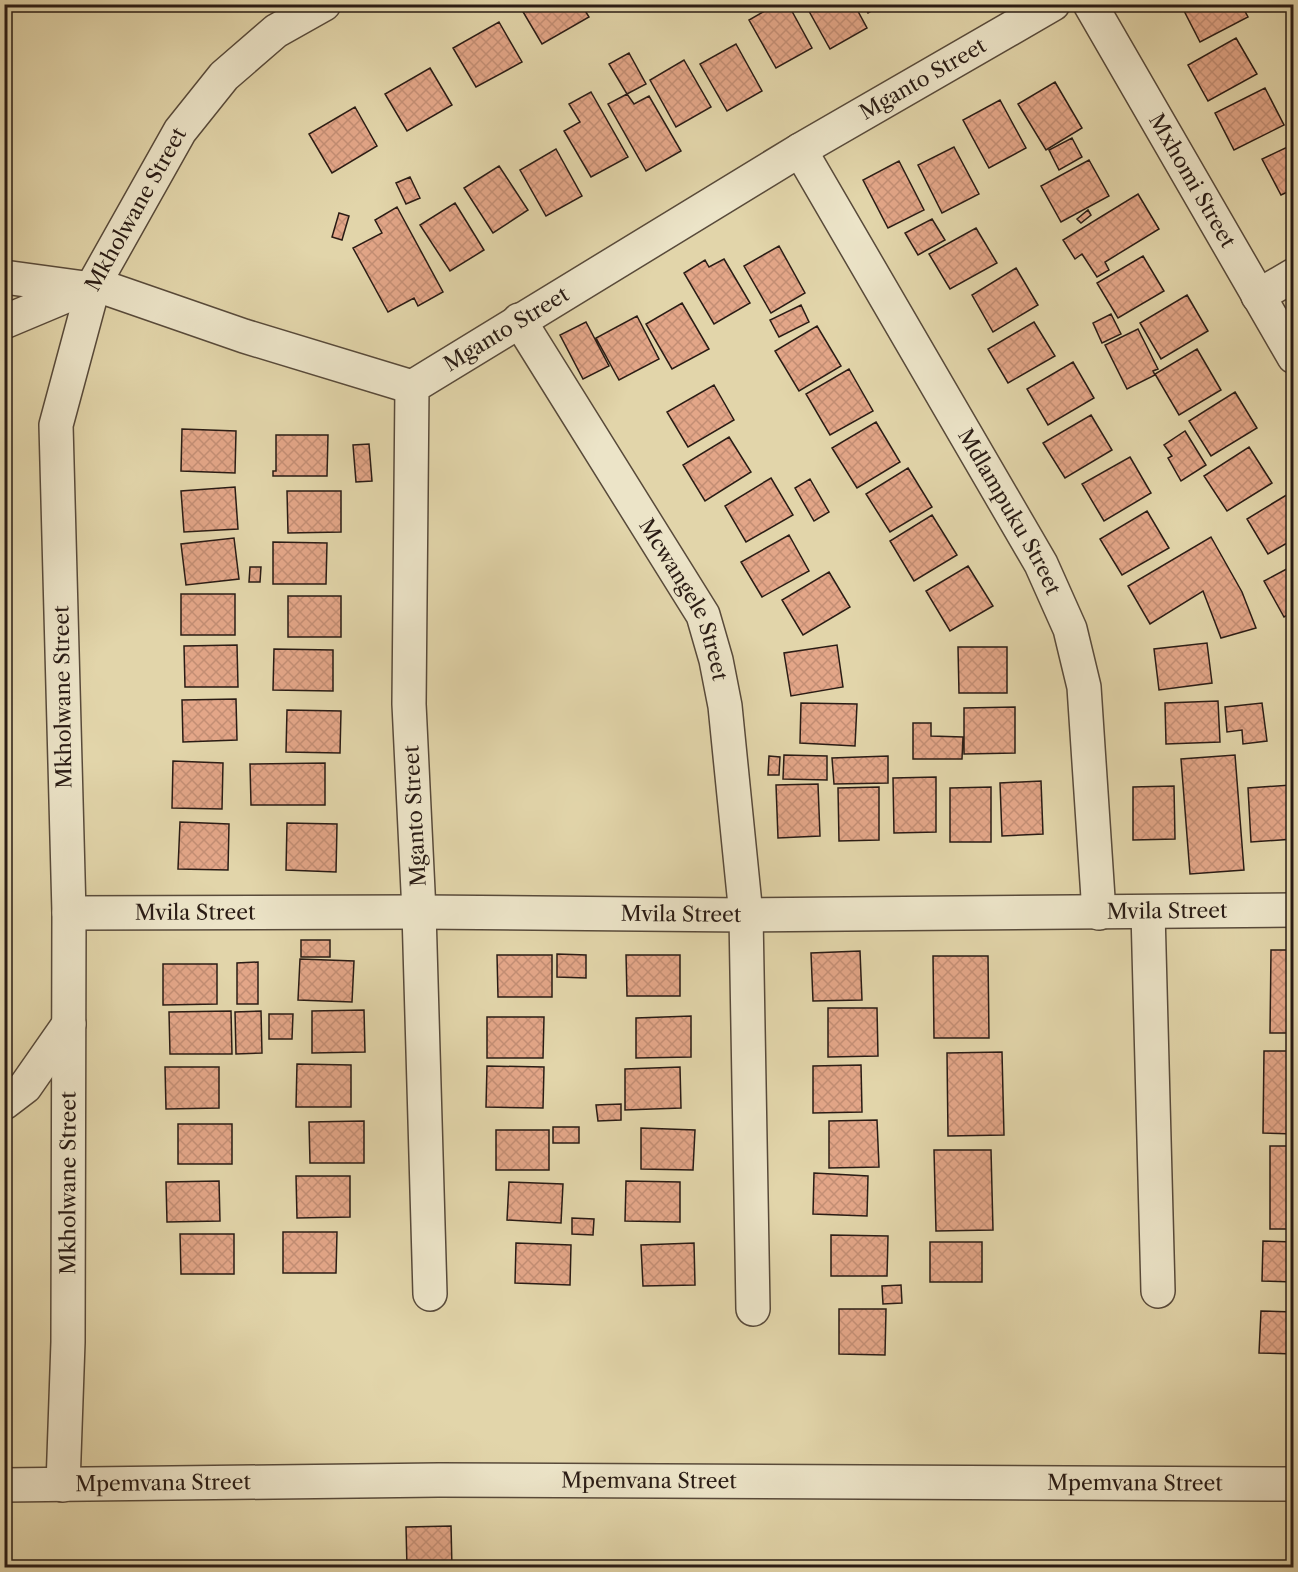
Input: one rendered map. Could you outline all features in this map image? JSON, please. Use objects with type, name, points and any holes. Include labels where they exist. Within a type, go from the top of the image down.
[{"type":"street","name":"Mkholwane Street","points":[[63,1485],[68,1342],[69,913],[56,425],[90,287],[180,130],[224,76],[276,32],[324,4]]},
{"type":"street","name":"Mganto Street","points":[[430,1294],[419,912],[409,704],[412,387],[800,150],[1053,4]]},
{"type":"street","name":"Mxhomi Street","points":[[1090,4],[1293,357]]},
{"type":"street","name":"Mdlampuku Street","points":[[800,150],[1041,564],[1070,629],[1084,687],[1099,913]]},
{"type":"street","points":[[1258,296],[1293,275]]},
{"type":"street","points":[[4,277],[90,287],[412,387]]},
{"type":"street","points":[[4,322],[90,287]]},
{"type":"street","name":"Mcwangele Street","points":[[519,320],[703,615],[716,660],[725,706],[746,915],[753,1309]]},
{"type":"street","name":"Mvila Street","points":[[69,913],[419,912],[746,915],[1293,910]]},
{"type":"street","points":[[1148,912],[1158,1291]]},
{"type":"street","points":[[4,1103],[25,1087],[69,1024]]},
{"type":"street","name":"Mpemvana Street","points":[[4,1485],[439,1480],[1293,1484]]},
{"type":"building","points":[[581,4],[589,17],[542,44],[519,5]]},
{"type":"building","points":[[777,4],[788,4],[812,48],[776,68],[749,20]]},
{"type":"building","points":[[805,4],[854,4],[867,28],[830,49]]},
{"type":"building","points":[[863,4],[883,4],[868,13]]},
{"type":"building","points":[[1241,4],[1248,17],[1200,42],[1181,5]]},
{"type":"building","points":[[499,22],[522,62],[476,87],[453,48]]},
{"type":"building","points":[[1236,38],[1257,74],[1208,101],[1188,65]]},
{"type":"building","points":[[736,44],[762,91],[727,111],[700,64]]},
{"type":"building","points":[[629,53],[646,84],[627,94],[609,64]]},
{"type":"building","points":[[684,60],[711,107],[676,127],[650,80]]},
{"type":"building","points":[[430,68],[452,105],[407,131],[385,94]]},
{"type":"building","points":[[1055,82],[1082,128],[1046,150],[1018,104]]},
{"type":"building","points":[[1265,88],[1284,125],[1234,150],[1215,113]]},
{"type":"building","points":[[591,92],[628,157],[591,177],[564,131],[580,122],[569,104]]},
{"type":"building","points":[[627,94],[634,104],[649,96],[681,151],[646,171],[608,104]]},
{"type":"building","points":[[1000,100],[1026,148],[989,168],[963,120]]},
{"type":"building","points":[[355,107],[377,146],[332,173],[309,134]]},
{"type":"building","points":[[1072,138],[1082,157],[1059,170],[1049,150]]},
{"type":"building","points":[[1294,144],[1294,189],[1281,195],[1262,159]]},
{"type":"building","points":[[954,147],[979,194],[942,213],[918,165]]},
{"type":"building","points":[[556,149],[582,196],[546,216],[520,170]]},
{"type":"building","points":[[1089,160],[1109,196],[1061,222],[1041,186]]},
{"type":"building","points":[[899,161],[924,210],[888,228],[863,180]]},
{"type":"building","points":[[499,166],[528,210],[493,233],[464,188]]},
{"type":"building","points":[[410,177],[420,198],[406,204],[396,183]]},
{"type":"building","points":[[1138,194],[1159,229],[1105,262],[1109,270],[1097,277],[1082,254],[1075,259],[1063,240]]},
{"type":"building","points":[[455,203],[484,250],[450,271],[420,225]]},
{"type":"building","points":[[397,207],[443,292],[418,306],[414,298],[388,312],[353,248],[382,233],[375,220]]},
{"type":"building","points":[[1088,210],[1091,215],[1081,223],[1077,219]]},
{"type":"building","points":[[339,213],[349,216],[342,240],[332,237]]},
{"type":"building","points":[[932,219],[945,240],[918,255],[905,233]]},
{"type":"building","points":[[976,228],[997,263],[950,289],[929,254]]},
{"type":"building","points":[[779,246],[805,293],[771,313],[744,266]]},
{"type":"building","points":[[1143,256],[1164,291],[1118,318],[1097,283]]},
{"type":"building","points":[[724,259],[750,303],[714,324],[684,273],[705,260],[709,267]]},
{"type":"building","points":[[1016,268],[1038,305],[993,332],[972,295]]},
{"type":"building","points":[[1187,295],[1208,331],[1161,359],[1140,323]]},
{"type":"building","points":[[682,303],[709,349],[672,369],[646,324]]},
{"type":"building","points":[[801,305],[809,322],[779,337],[770,320]]},
{"type":"building","points":[[1111,314],[1121,334],[1102,343],[1093,323]]},
{"type":"building","points":[[637,316],[659,359],[619,380],[596,338]]},
{"type":"building","points":[[586,322],[609,366],[583,379],[560,335]]},
{"type":"building","points":[[1034,322],[1055,356],[1008,383],[988,349]]},
{"type":"building","points":[[817,326],[841,366],[799,391],[775,351]]},
{"type":"building","points":[[1138,329],[1158,369],[1153,371],[1155,375],[1127,389],[1105,345]]},
{"type":"building","points":[[1197,349],[1221,390],[1179,415],[1155,374]]},
{"type":"building","points":[[1073,362],[1094,398],[1048,425],[1027,389]]},
{"type":"building","points":[[849,369],[873,411],[830,435],[806,394]]},
{"type":"building","points":[[714,385],[734,420],[688,447],[667,412]]},
{"type":"building","points":[[1235,392],[1257,428],[1211,456],[1189,421]]},
{"type":"building","points":[[1091,415],[1112,450],[1065,478],[1043,443]]},
{"type":"building","points":[[876,422],[900,462],[857,488],[832,448]]},
{"type":"building","points":[[182,429],[236,431],[235,473],[181,471]]},
{"type":"building","points":[[1185,431],[1206,465],[1181,481],[1168,458],[1172,456],[1164,445]]},
{"type":"building","points":[[276,435],[328,435],[327,476],[273,476],[273,471],[276,471]]},
{"type":"building","points":[[729,437],[751,472],[705,501],[683,465]]},
{"type":"building","points":[[369,444],[372,481],[356,482],[353,445]]},
{"type":"building","points":[[1249,447],[1272,483],[1227,511],[1204,476]]},
{"type":"building","points":[[1130,457],[1151,493],[1104,521],[1082,484]]},
{"type":"building","points":[[908,468],[932,507],[890,532],[866,494]]},
{"type":"building","points":[[771,478],[793,515],[746,542],[725,506]]},
{"type":"building","points":[[810,479],[829,512],[814,521],[795,488]]},
{"type":"building","points":[[235,487],[238,529],[184,532],[181,491]]},
{"type":"building","points":[[287,491],[341,491],[341,532],[288,533]]},
{"type":"building","points":[[1293,491],[1294,539],[1268,554],[1247,519]]},
{"type":"building","points":[[1147,511],[1169,548],[1122,575],[1100,539]]},
{"type":"building","points":[[932,515],[957,555],[914,581],[890,541]]},
{"type":"building","points":[[789,535],[809,571],[762,597],[741,562]]},
{"type":"building","points":[[1211,537],[1242,592],[1256,628],[1221,638],[1203,591],[1150,624],[1128,586]]},
{"type":"building","points":[[234,538],[239,579],[186,585],[181,544]]},
{"type":"building","points":[[273,542],[327,543],[326,584],[273,584]]},
{"type":"building","points":[[1294,565],[1294,611],[1284,617],[1264,581]]},
{"type":"building","points":[[968,566],[993,606],[950,631],[926,591]]},
{"type":"building","points":[[250,567],[261,567],[260,582],[249,582]]},
{"type":"building","points":[[829,572],[850,607],[803,635],[782,600]]},
{"type":"building","points":[[181,594],[235,594],[235,635],[181,635]]},
{"type":"building","points":[[288,596],[341,596],[341,637],[288,637]]},
{"type":"building","points":[[1207,643],[1212,683],[1159,690],[1154,649]]},
{"type":"building","points":[[237,645],[238,687],[185,687],[184,646]]},
{"type":"building","points":[[837,645],[843,687],[791,696],[784,653]]},
{"type":"building","points":[[958,647],[1007,647],[1007,693],[959,693]]},
{"type":"building","points":[[274,649],[333,650],[333,691],[273,690]]},
{"type":"building","points":[[236,699],[237,740],[183,742],[182,700]]},
{"type":"building","points":[[1218,701],[1220,742],[1166,744],[1165,703]]},
{"type":"building","points":[[801,703],[857,704],[855,746],[800,743]]},
{"type":"building","points":[[1262,703],[1267,741],[1243,744],[1242,730],[1227,732],[1225,707]]},
{"type":"building","points":[[1015,707],[1015,753],[964,754],[964,708]]},
{"type":"building","points":[[287,710],[341,711],[340,753],[286,752]]},
{"type":"building","points":[[913,723],[931,723],[931,736],[963,737],[962,759],[913,759]]},
{"type":"building","points":[[784,755],[827,756],[827,780],[783,779]]},
{"type":"building","points":[[1235,755],[1244,870],[1190,874],[1181,759]]},
{"type":"building","points":[[769,756],[780,757],[779,775],[768,775]]},
{"type":"building","points":[[888,756],[888,783],[834,784],[832,758]]},
{"type":"building","points":[[173,761],[223,763],[222,809],[172,808]]},
{"type":"building","points":[[325,763],[325,805],[251,805],[250,764]]},
{"type":"building","points":[[936,777],[936,832],[894,833],[893,778]]},
{"type":"building","points":[[1041,781],[1043,834],[1002,836],[1000,783]]},
{"type":"building","points":[[818,784],[820,836],[778,838],[776,785]]},
{"type":"building","points":[[1291,785],[1294,839],[1251,842],[1248,788]]},
{"type":"building","points":[[1174,786],[1175,839],[1133,840],[1133,787]]},
{"type":"building","points":[[879,787],[879,840],[839,841],[838,788]]},
{"type":"building","points":[[991,787],[991,842],[950,842],[950,788]]},
{"type":"building","points":[[180,822],[229,824],[228,870],[178,869]]},
{"type":"building","points":[[287,823],[337,824],[336,872],[286,870]]},
{"type":"building","points":[[301,940],[330,940],[330,957],[301,957]]},
{"type":"building","points":[[1271,950],[1294,950],[1294,1033],[1270,1033]]},
{"type":"building","points":[[860,951],[862,1000],[813,1001],[811,953]]},
{"type":"building","points":[[557,954],[586,955],[586,978],[557,977]]},
{"type":"building","points":[[497,955],[552,955],[552,997],[498,997]]},
{"type":"building","points":[[626,955],[680,955],[680,996],[627,996]]},
{"type":"building","points":[[933,956],[988,956],[989,1038],[934,1038]]},
{"type":"building","points":[[300,959],[354,961],[352,1002],[298,1000]]},
{"type":"building","points":[[258,962],[258,1004],[237,1004],[237,963]]},
{"type":"building","points":[[163,964],[217,964],[217,1004],[163,1005]]},
{"type":"building","points":[[828,1008],[877,1008],[878,1056],[828,1057]]},
{"type":"building","points":[[364,1010],[365,1052],[312,1053],[312,1011]]},
{"type":"building","points":[[231,1011],[232,1054],[170,1054],[169,1012]]},
{"type":"building","points":[[261,1011],[262,1053],[236,1054],[235,1012]]},
{"type":"building","points":[[269,1014],[293,1014],[292,1039],[269,1039]]},
{"type":"building","points":[[691,1016],[691,1057],[636,1058],[636,1018]]},
{"type":"building","points":[[487,1017],[544,1017],[543,1058],[487,1058]]},
{"type":"building","points":[[1264,1051],[1294,1051],[1294,1134],[1263,1133]]},
{"type":"building","points":[[1002,1052],[1004,1135],[948,1136],[947,1053]]},
{"type":"building","points":[[297,1064],[351,1065],[351,1107],[296,1107]]},
{"type":"building","points":[[861,1065],[862,1112],[813,1113],[813,1066]]},
{"type":"building","points":[[487,1066],[544,1067],[543,1108],[486,1107]]},
{"type":"building","points":[[165,1067],[219,1067],[219,1108],[166,1109]]},
{"type":"building","points":[[680,1067],[681,1108],[625,1110],[625,1069]]},
{"type":"building","points":[[621,1104],[621,1120],[598,1121],[596,1105]]},
{"type":"building","points":[[877,1120],[879,1167],[829,1168],[829,1121]]},
{"type":"building","points":[[364,1121],[364,1163],[310,1163],[309,1122]]},
{"type":"building","points":[[178,1124],[232,1124],[232,1164],[178,1164]]},
{"type":"building","points":[[553,1127],[579,1127],[579,1143],[553,1143]]},
{"type":"building","points":[[641,1128],[695,1130],[693,1170],[641,1169]]},
{"type":"building","points":[[496,1130],[549,1130],[549,1170],[496,1170]]},
{"type":"building","points":[[1270,1146],[1294,1146],[1294,1229],[1270,1229]]},
{"type":"building","points":[[934,1150],[991,1150],[993,1230],[936,1231]]},
{"type":"building","points":[[814,1173],[868,1176],[867,1216],[813,1214]]},
{"type":"building","points":[[296,1176],[350,1176],[350,1217],[297,1218]]},
{"type":"building","points":[[219,1181],[220,1221],[167,1222],[166,1182]]},
{"type":"building","points":[[626,1181],[680,1182],[680,1222],[625,1221]]},
{"type":"building","points":[[509,1182],[563,1184],[561,1223],[507,1220]]},
{"type":"building","points":[[572,1218],[594,1219],[593,1235],[572,1234]]},
{"type":"building","points":[[283,1232],[337,1232],[336,1273],[283,1273]]},
{"type":"building","points":[[180,1234],[234,1234],[234,1274],[181,1274]]},
{"type":"building","points":[[831,1235],[888,1236],[887,1276],[831,1276]]},
{"type":"building","points":[[1263,1241],[1294,1242],[1294,1282],[1262,1281]]},
{"type":"building","points":[[930,1242],[982,1242],[982,1282],[930,1282]]},
{"type":"building","points":[[516,1243],[571,1245],[570,1285],[515,1283]]},
{"type":"building","points":[[694,1243],[695,1285],[643,1286],[641,1245]]},
{"type":"building","points":[[901,1285],[902,1303],[883,1304],[882,1286]]},
{"type":"building","points":[[839,1309],[886,1309],[885,1355],[839,1354]]},
{"type":"building","points":[[1261,1311],[1294,1312],[1294,1354],[1259,1353]]},
{"type":"building","points":[[451,1526],[452,1568],[407,1568],[406,1527]]}]
